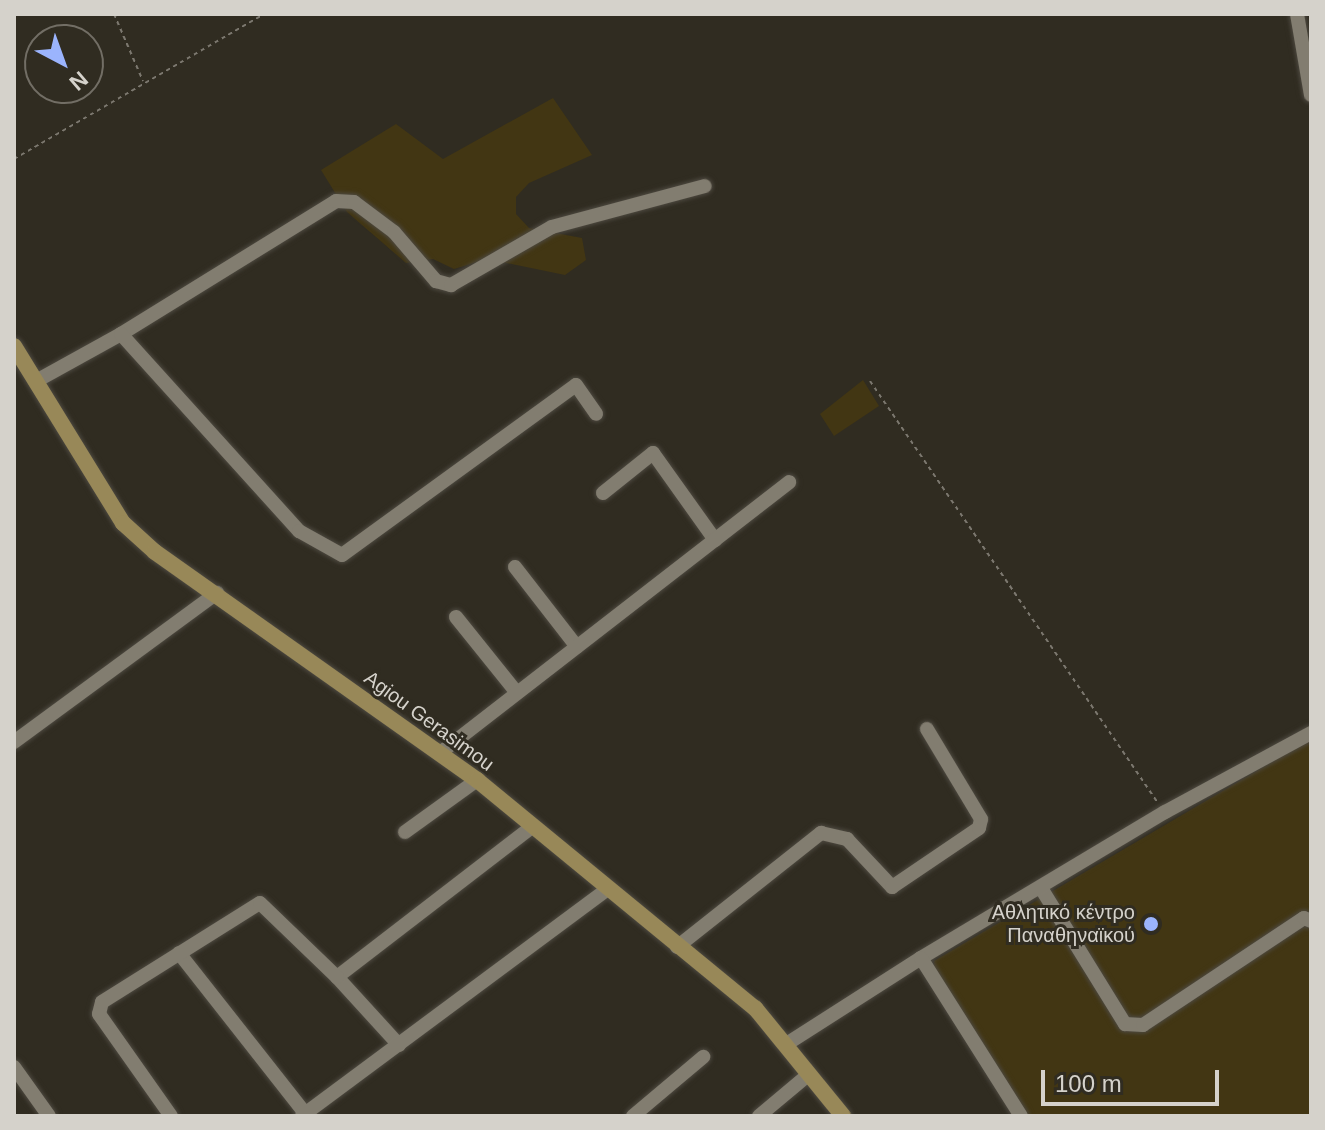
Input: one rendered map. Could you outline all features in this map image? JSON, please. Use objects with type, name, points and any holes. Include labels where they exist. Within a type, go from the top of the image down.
[{"type":"street","points":[[1297,14],[1311,95]]},
{"type":"street","points":[[38,380],[121,334],[336,201],[354,202],[394,232],[436,281],[451,285],[552,227],[705,186]]},
{"type":"street","points":[[121,334],[299,531],[332,553],[351,550],[576,385],[596,414]]},
{"type":"street","name":"Agiou Gerasimou","points":[[14,346],[38,380],[123,523],[155,552],[477,780],[755,1008],[843,1116]]},
{"type":"street","points":[[603,493],[653,453],[715,540]]},
{"type":"street","points":[[440,753],[789,482]]},
{"type":"street","points":[[515,567],[577,647]]},
{"type":"street","points":[[14,742],[217,593]]},
{"type":"street","points":[[456,617],[517,693]]},
{"type":"street","points":[[677,947],[821,833],[847,839],[892,887],[979,828],[981,819],[927,729]]},
{"type":"street","points":[[785,1045],[921,958],[1165,812],[1311,733]]},
{"type":"street","points":[[405,832],[477,780]]},
{"type":"street","points":[[337,977],[532,827]]},
{"type":"street","points":[[1041,888],[1125,1024],[1143,1025],[1304,918],[1311,921]]},
{"type":"street","points":[[179,953],[303,1115],[608,889]]},
{"type":"street","points":[[171,1116],[97,1007],[260,903],[337,977],[399,1045]]},
{"type":"street","points":[[921,958],[1021,1116]]},
{"type":"street","points":[[633,1116],[703,1057]]},
{"type":"street","points":[[14,1067],[49,1116]]},
{"type":"street","points":[[759,1116],[808,1075]]},
{"type":"path","points":[[114,14],[143,82]]},
{"type":"path","points":[[14,159],[264,14]]},
{"type":"path","points":[[870,381],[1165,812]]},
{"type":"shaded area","points":[[553,98],[592,155],[529,183],[516,197],[516,214],[529,228],[582,238],[586,260],[565,275],[487,259],[454,269],[433,259],[406,263],[347,212],[321,170],[396,124],[443,159]]},
{"type":"shaded area","points":[[863,380],[879,406],[834,436],[820,414]]},
{"type":"shaded area","name":"Αθλητικό κέντρο Παναθηναϊκού","points":[[1311,739],[1311,1116],[1028,1116],[935,972],[934,961]]},
{"type":"place","name":"Αθλητικό κέντρο Παναθηναϊκού","points":[[1151,924]]}]
